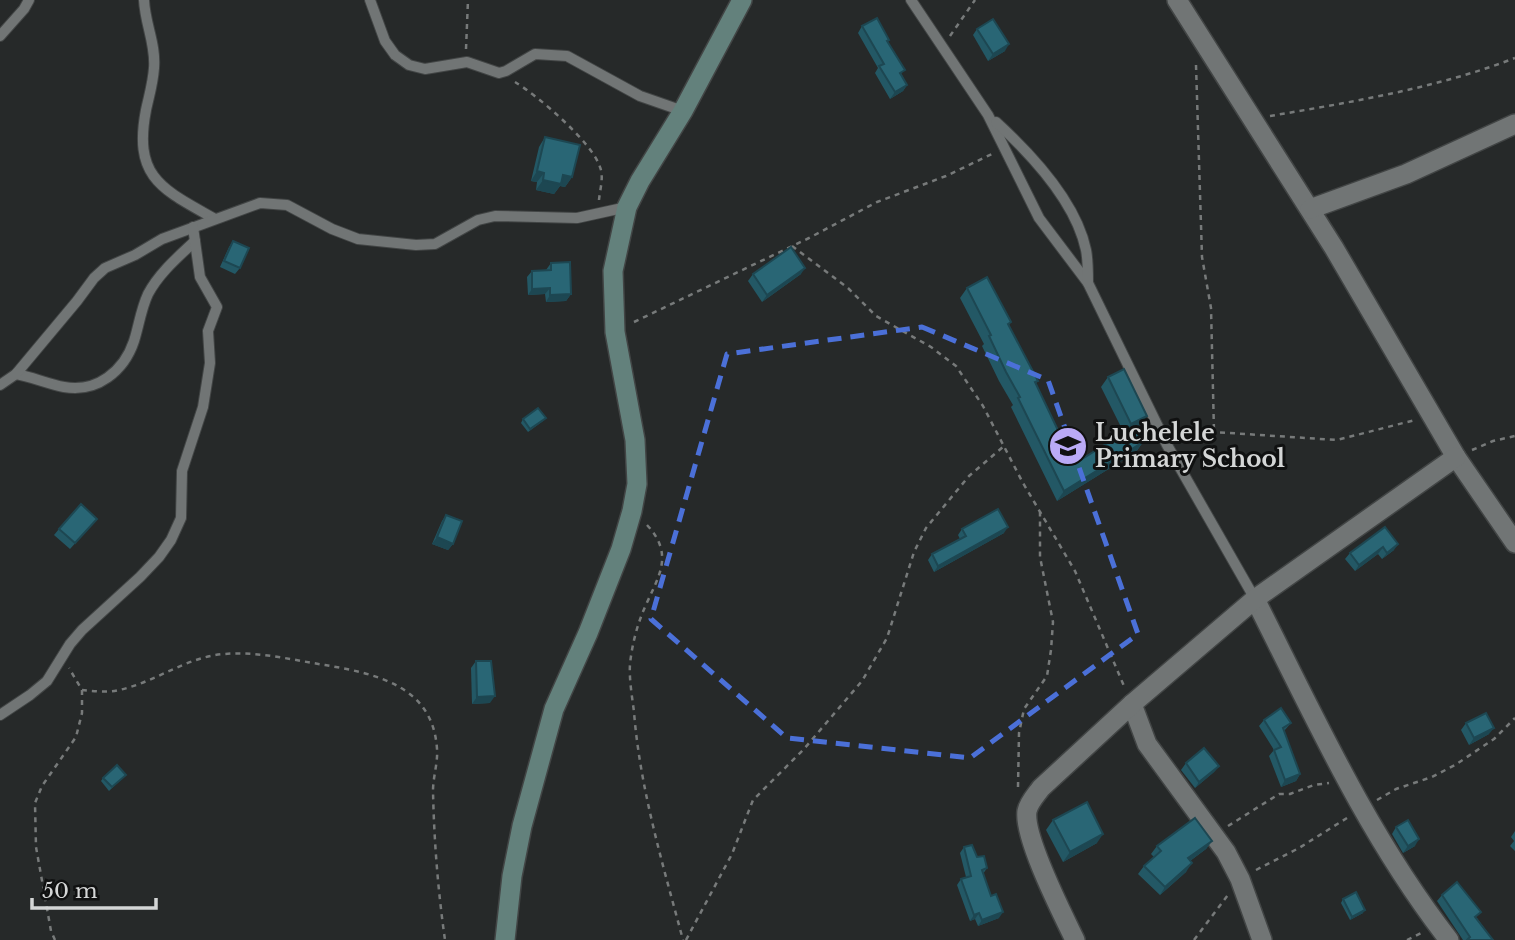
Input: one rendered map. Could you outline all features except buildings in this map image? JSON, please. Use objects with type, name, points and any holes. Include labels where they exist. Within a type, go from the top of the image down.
[{"type":"main road","points":[[505,940],[512,876],[522,827],[554,709],[621,550],[632,511],[636,484],[635,440],[615,332],[613,271],[627,207],[683,111],[742,0]]},
{"type":"street","points":[[1177,0],[1310,209],[1456,457],[1515,543]]},
{"type":"street","points":[[1310,209],[1406,174],[1515,124]]},
{"type":"street","points":[[1075,940],[1041,869],[1027,813],[1041,788],[1132,704],[1255,599],[1456,457]]},
{"type":"street","points":[[1255,599],[1362,809],[1380,840],[1449,940]]},
{"type":"street","points":[[1132,704],[1147,744],[1214,836],[1240,879],[1262,940]]},
{"type":"lane","points":[[0,36],[29,0]]},
{"type":"lane","points":[[144,0],[155,46],[155,67],[141,146],[146,167],[160,185],[215,219]]},
{"type":"lane","points":[[370,0],[385,41],[395,55],[409,65],[425,69],[467,62],[499,72],[506,71],[535,54],[567,56],[640,96],[683,111]]},
{"type":"lane","points":[[911,0],[988,115],[1039,218],[1088,283],[1167,445],[1255,599]]},
{"type":"lane","points":[[988,115],[1027,151],[1071,213],[1086,251],[1088,283]]},
{"type":"lane","points":[[0,386],[16,374],[105,268],[135,256],[162,239],[260,203],[287,205],[332,229],[358,239],[416,246],[435,244],[478,220],[495,216],[577,218],[627,207]]},
{"type":"lane","points":[[0,715],[47,681],[82,630],[159,557],[181,518],[182,471],[203,407],[210,363],[208,331],[218,307],[200,277],[193,227]]},
{"type":"lane","points":[[16,374],[65,387],[80,387],[111,377],[124,362],[134,342],[148,294],[163,272],[195,241]]},
{"type":"path","points":[[467,62],[465,24],[468,0]]},
{"type":"path","points":[[942,47],[975,0]]},
{"type":"path","points":[[1253,119],[1397,92],[1448,80],[1515,58]]},
{"type":"path","points":[[1196,62],[1202,257],[1211,308],[1214,432]]},
{"type":"path","points":[[499,72],[541,100],[598,162],[602,178],[597,213]]},
{"type":"path","points":[[615,332],[877,202],[946,176],[1006,147]]},
{"type":"path","points":[[792,246],[848,288],[876,316],[931,346],[956,366],[983,406],[1075,571],[1132,704]]},
{"type":"path","points":[[1167,445],[1214,432],[1337,440],[1432,415]]},
{"type":"path","points":[[1456,457],[1493,441],[1515,436]]},
{"type":"path","points":[[685,940],[732,854],[753,800],[804,749],[862,681],[887,638],[914,552],[926,528],[969,476],[1004,446]]},
{"type":"path","points":[[1027,813],[1018,789],[1019,733],[1024,709],[1047,676],[1053,622],[1040,557],[1040,509]]},
{"type":"path","points":[[632,511],[650,528],[662,553],[663,562],[656,587],[634,639],[630,665],[642,776],[685,940]]},
{"type":"path","points":[[82,690],[116,691],[143,684],[192,660],[223,654],[251,653],[356,670],[407,690],[425,706],[433,723],[437,748],[433,789],[445,940]]},
{"type":"path","points":[[55,940],[51,931],[36,847],[35,803],[42,786],[76,737],[82,713],[82,690],[62,656]]},
{"type":"path","points":[[1194,940],[1240,879],[1299,848],[1396,789],[1432,777],[1455,765],[1494,739],[1515,718]]},
{"type":"path","points":[[1214,836],[1279,794],[1324,783],[1350,786]]},
{"type":"highlighted area","points":[[922,327],[1048,380],[1138,634],[970,758],[787,738],[651,619],[727,354]]},
{"type":"place","name":"Luchelele Primary School","points":[[1068,446]]}]
